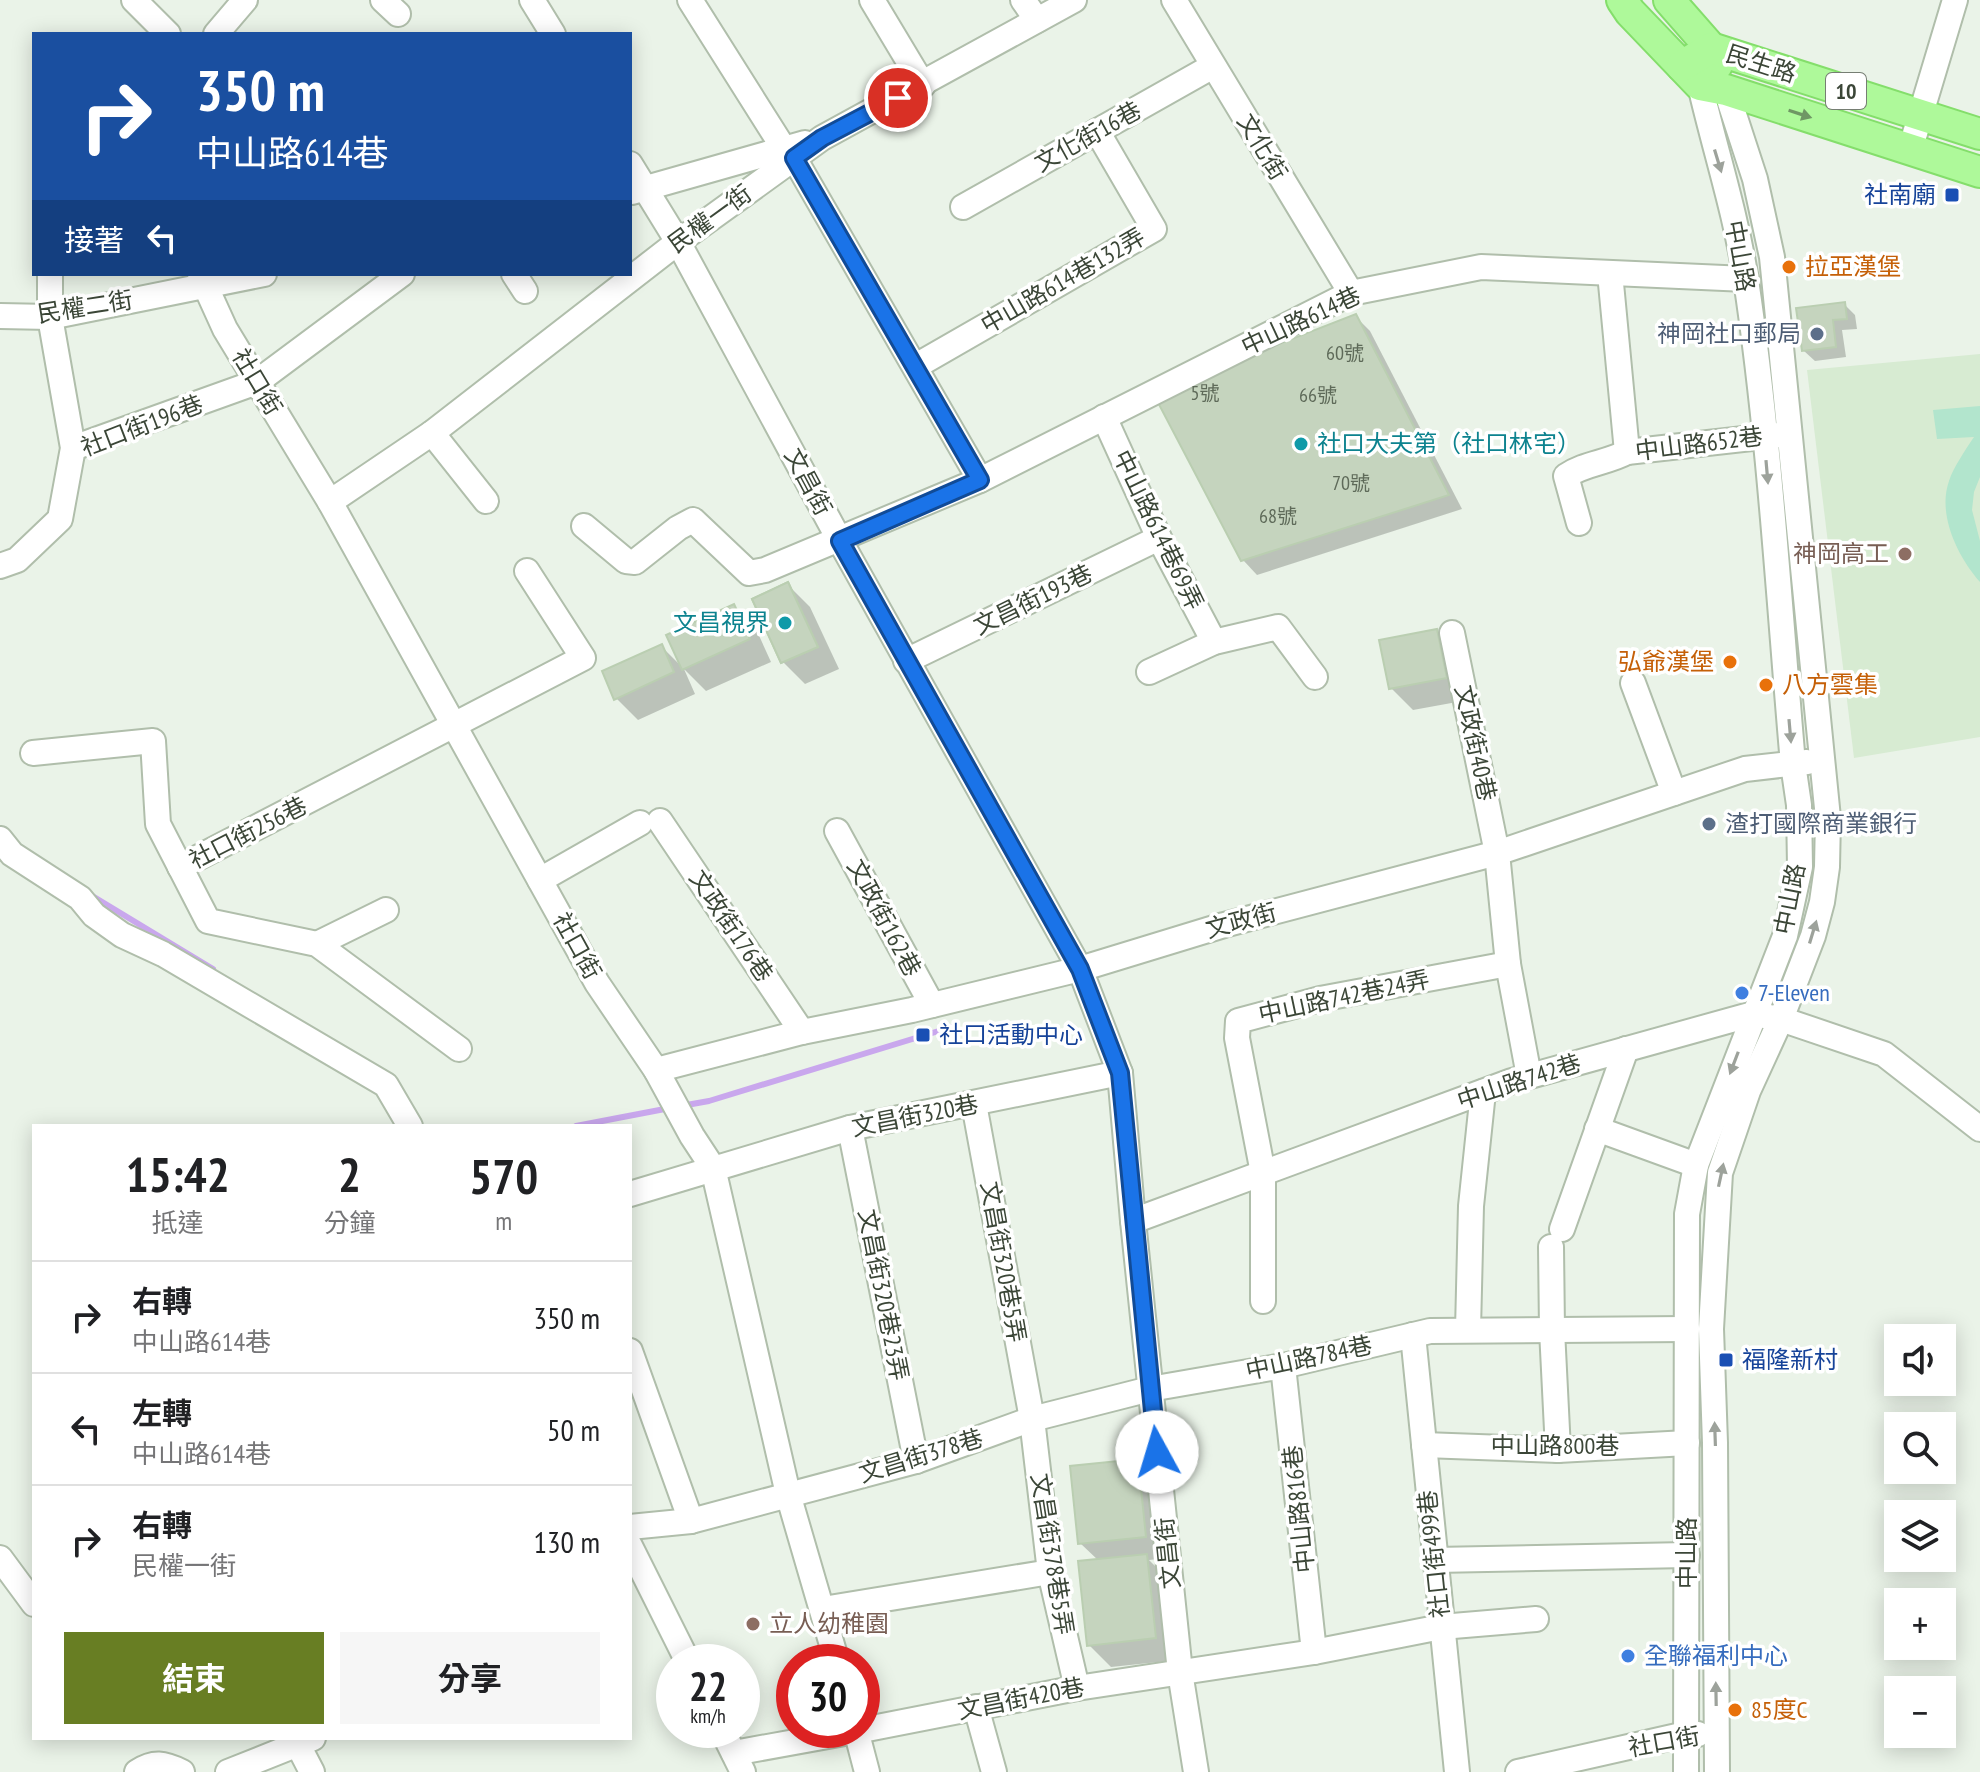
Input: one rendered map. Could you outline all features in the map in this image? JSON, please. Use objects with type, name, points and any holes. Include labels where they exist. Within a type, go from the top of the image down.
[{"type":"main road","name":"中山路","points":[[1622,0],[1630,12],[1703,80],[1711,48],[1669,0]]},
{"type":"main road","name":"民生路","points":[[1980,134],[1711,48],[1703,80],[1980,172]]},
{"type":"street","points":[[134,0],[166,32]]},
{"type":"street","points":[[218,32],[245,0]]},
{"type":"street","points":[[532,0],[552,32]]},
{"type":"street","points":[[690,0],[789,154],[916,366],[980,480]]},
{"type":"street","points":[[872,0],[923,85]]},
{"type":"street","name":"民權一街","points":[[330,502],[432,433],[789,154],[923,85],[1030,10],[1074,0]]},
{"type":"street","name":"文化街","points":[[1174,0],[1351,293]]},
{"type":"street","points":[[1910,150],[1955,0]]},
{"type":"street","name":"文化街16巷","points":[[963,207],[1213,66]]},
{"type":"street","name":"中山路","points":[[1686,1772],[1687,1214],[1696,1165],[1785,936],[1800,867],[1799,805],[1746,279],[1703,80]]},
{"type":"street","name":"中山路","points":[[1703,80],[1755,179],[1772,257],[1828,818],[1822,902],[1813,936],[1781,1019],[1748,1091],[1720,1173],[1711,1329],[1715,1443],[1717,1772]]},
{"type":"street","name":"中山路614巷132弄","points":[[916,366],[1154,229],[1097,131]]},
{"type":"street","points":[[638,191],[789,154]]},
{"type":"street","name":"文昌街","points":[[632,171],[638,191],[678,242],[906,661],[1080,969],[1120,1073],[1180,1672],[1196,1772]]},
{"type":"street","name":"中山路614巷","points":[[584,526],[626,561],[635,562],[693,520],[749,573],[765,570],[980,480],[1351,293],[1481,267],[1746,279]]},
{"type":"street","points":[[1610,273],[1627,452]]},
{"type":"street","points":[[50,276],[50,317],[73,448]]},
{"type":"street","name":"民權二街","points":[[0,316],[50,317],[203,280],[244,276]]},
{"type":"street","name":"社口街196巷","points":[[0,566],[17,560],[60,519],[73,448],[257,382],[399,276]]},
{"type":"street","name":"社口街","points":[[203,280],[225,329],[330,502],[597,983],[656,1070],[713,1168],[788,1494],[832,1644]]},
{"type":"street","name":"中山路614巷69弄","points":[[1104,417],[1159,538],[1214,642]]},
{"type":"street","points":[[432,433],[486,501]]},
{"type":"street","name":"中山路652巷","points":[[1579,523],[1566,476],[1580,466],[1613,459],[1627,452],[1790,434]]},
{"type":"street","name":"文昌街193巷","points":[[906,661],[1159,538]]},
{"type":"street","name":"社口街256巷","points":[[459,1049],[317,944],[208,921],[180,867],[583,658],[527,571]]},
{"type":"street","points":[[1149,672],[1214,642],[1278,627],[1315,677]]},
{"type":"street","name":"文政街40巷","points":[[1452,633],[1497,853],[1508,964],[1529,1076]]},
{"type":"street","points":[[1633,683],[1674,793]]},
{"type":"street","points":[[33,753],[153,741],[158,824],[180,867]]},
{"type":"street","name":"文政街","points":[[656,1070],[802,1032],[1080,969],[1224,925],[1497,853],[1745,769],[1822,760]]},
{"type":"street","name":"文政街176巷","points":[[540,880],[650,822],[802,1032]]},
{"type":"street","name":"文政街162巷","points":[[837,831],[932,1005]]},
{"type":"street","points":[[0,839],[12,854],[80,898],[94,915],[122,935],[163,954],[386,1085],[409,1124]]},
{"type":"street","points":[[317,944],[386,910]]},
{"type":"street","name":"中山路742巷24弄","points":[[1263,1173],[1237,1038],[1238,1021],[1320,999],[1508,964]]},
{"type":"street","name":"中山路742巷","points":[[1133,1221],[1529,1076],[1753,1014],[1781,1019],[1884,1054],[1980,1129]]},
{"type":"street","points":[[1558,1450],[1552,1330],[1556,1238],[1626,1049]]},
{"type":"street","name":"文昌街320巷","points":[[632,1193],[850,1128],[1120,1073]]},
{"type":"street","points":[[1468,1330],[1471,1206],[1483,1092]]},
{"type":"street","name":"文昌街320巷5弄","points":[[974,1104],[1032,1419]]},
{"type":"street","name":"文昌街320巷23弄","points":[[850,1128],[916,1461]]},
{"type":"street","points":[[1597,1129],[1696,1165]]},
{"type":"street","points":[[1263,1173],[1263,1301]]},
{"type":"street","name":"中山路784巷","points":[[1150,1389],[1283,1366],[1430,1331],[1687,1329]]},
{"type":"street","name":"社口街499巷","points":[[1413,1335],[1457,1772]]},
{"type":"street","points":[[632,1357],[691,1521]]},
{"type":"street","name":"中山路816巷","points":[[1283,1366],[1314,1652]]},
{"type":"street","name":"文昌街378巷","points":[[632,1527],[691,1521],[916,1461],[1032,1419],[1150,1389]]},
{"type":"street","name":"文昌街378巷5弄","points":[[1032,1419],[1050,1572],[1077,1688]]},
{"type":"street","name":"中山路800巷","points":[[1424,1445],[1558,1450],[1687,1443]]},
{"type":"street","points":[[632,1550],[679,1644]]},
{"type":"street","points":[[1435,1560],[1687,1555]]},
{"type":"street","points":[[0,1558],[32,1601]]},
{"type":"street","points":[[823,1609],[1050,1572]]},
{"type":"street","points":[[1180,1672],[1314,1652],[1441,1627],[1536,1619]]},
{"type":"street","name":"文昌街420巷","points":[[880,1726],[1077,1688],[1180,1672]]},
{"type":"street","points":[[976,1707],[994,1772]]},
{"type":"street","name":"社口街","points":[[1518,1772],[1547,1769],[1686,1734],[1717,1733]]},
{"type":"street","points":[[228,1772],[306,1741],[312,1772]]},
{"type":"street","name":"文昌街420巷","points":[[738,1763],[793,1748]]},
{"type":"street","points":[[862,1748],[867,1772]]},
{"type":"street","points":[[137,1772],[149,1764],[161,1763],[182,1772]]},
{"type":"shaded area","name":"神岡高工","points":[[1980,354],[1980,737],[1854,758],[1807,370]]},
{"type":"shaded area","points":[[1980,406],[1980,477],[1972,510],[1980,541],[1980,582],[1957,548],[1946,508],[1951,476],[1974,437],[1937,439],[1933,410]]},
{"type":"building","name":"神岡社口郵局","points":[[1845,302],[1847,319],[1833,320],[1836,347],[1802,351],[1796,308]]},
{"type":"building","name":"社口大夫第（社口林宅）","points":[[1356,314],[1449,495],[1241,561],[1153,393]]},
{"type":"building","name":"文昌視界","points":[[788,582],[818,647],[781,663],[752,599]]},
{"type":"building","name":"文昌視界","points":[[788,582],[818,647],[781,663],[752,599]]},
{"type":"building","points":[[734,604],[750,639],[682,670],[666,635]]},
{"type":"building","points":[[1437,629],[1447,678],[1389,689],[1379,640]]},
{"type":"building","points":[[662,644],[674,672],[614,700],[602,671]]},
{"type":"building","points":[[1138,1459],[1146,1537],[1078,1544],[1070,1466]]},
{"type":"building","points":[[1147,1554],[1156,1638],[1087,1646],[1078,1561]]},
{"type":"waterway","points":[[89,894],[213,969]]},
{"type":"waterway","points":[[681,1106],[709,1101],[955,1026]]},
{"type":"waterway","points":[[586,1124],[670,1108]]},
{"type":"place","name":"社南廟","points":[[1952,195]]},
{"type":"place","name":"拉亞漢堡","points":[[1789,267]]},
{"type":"place","name":"神岡社口郵局","points":[[1817,334]]},
{"type":"place","name":"社口大夫第（社口林宅）","points":[[1301,444]]},
{"type":"place","name":"神岡高工","points":[[1905,554]]},
{"type":"place","name":"文昌視界","points":[[785,623]]},
{"type":"place","name":"弘爺漢堡","points":[[1730,662]]},
{"type":"place","name":"八方雲集","points":[[1766,685]]},
{"type":"place","name":"渣打國際商業銀行","points":[[1709,824]]},
{"type":"place","name":"7-Eleven","points":[[1742,993]]},
{"type":"place","name":"社口活動中心","points":[[923,1035]]},
{"type":"place","name":"福隆新村","points":[[1726,1360]]},
{"type":"place","name":"立人幼稚園","points":[[753,1624]]},
{"type":"place","name":"全聯福利中心","points":[[1628,1656]]},
{"type":"place","name":"85度C","points":[[1735,1710]]},
{"type":"route","points":[[898,98],[822,138],[794,158],[980,480],[840,541],[1080,969],[1120,1073],[1157,1452]]}]
